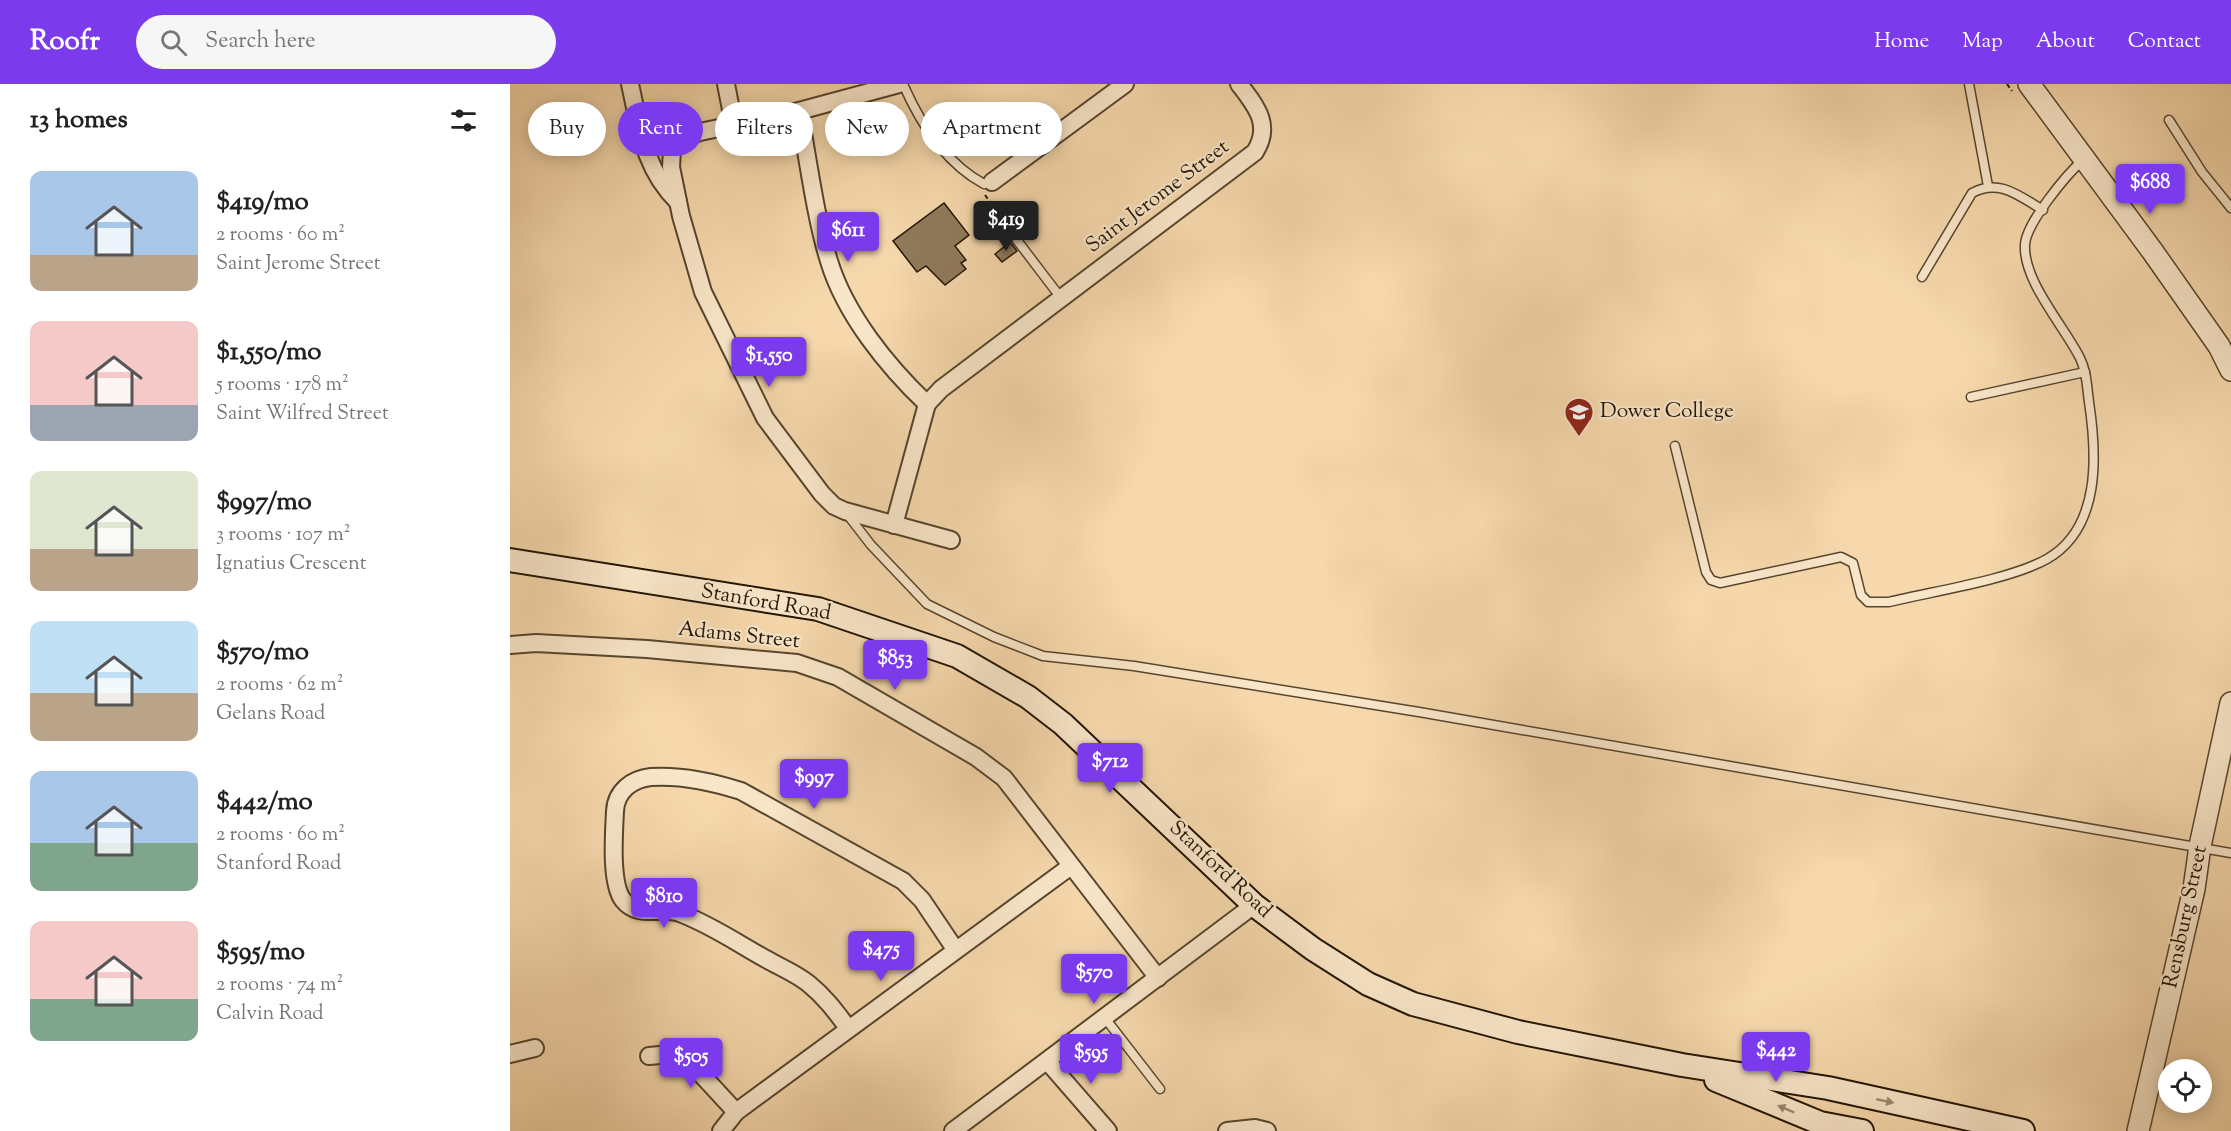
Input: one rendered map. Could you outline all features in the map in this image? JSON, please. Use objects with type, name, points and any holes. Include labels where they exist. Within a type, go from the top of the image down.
[{"type":"main road","name":"Stanford Road","points":[[510,560],[818,609],[957,656],[1028,697],[1063,724],[1254,905],[1313,949],[1368,984],[1413,1004],[1518,1032],[1682,1065],[1828,1088],[2023,1131]]},
{"type":"main road","name":"Stanford Road","points":[[1682,1065],[1820,1123],[1862,1131]]},
{"type":"street","points":[[630,84],[650,163],[664,189],[678,202]]},
{"type":"street","points":[[726,84],[730,102]]},
{"type":"street","points":[[813,107],[901,84]]},
{"type":"street","points":[[985,184],[1125,84]]},
{"type":"street","name":"Saint Jerome Street","points":[[927,404],[941,389],[1255,152],[1264,131],[1263,121],[1239,84]]},
{"type":"street","points":[[2029,84],[2225,352],[2231,370]]},
{"type":"street","points":[[715,129],[682,139],[672,150],[671,159],[678,202],[703,292],[765,418],[822,494],[845,511],[951,540]]},
{"type":"street","points":[[808,156],[829,261],[844,296],[864,329],[906,385],[927,404],[894,525]]},
{"type":"street","name":"Adams Street","points":[[510,645],[536,643],[771,659],[820,670],[838,677],[976,757],[1004,778],[1158,978]]},
{"type":"street","name":"Rensburg Street","points":[[2138,1131],[2194,889],[2200,846],[2231,703]]},
{"type":"street","points":[[848,1028],[827,1001],[807,982],[745,947],[681,913],[635,910],[627,905],[621,898],[615,879],[615,809],[623,790],[636,781],[664,777],[719,784],[741,791],[903,881],[922,900],[955,949]]},
{"type":"street","points":[[721,1131],[736,1113],[848,1028],[1071,866]]},
{"type":"street","points":[[953,1131],[1048,1062],[1254,905]]},
{"type":"street","points":[[510,1054],[535,1048]]},
{"type":"street","points":[[649,1056],[671,1054],[688,1060],[736,1113]]},
{"type":"street","points":[[1048,1062],[1108,1131]]},
{"type":"street","points":[[1227,1131],[1255,1128],[1267,1131]]},
{"type":"lane","points":[[901,84],[915,110],[941,148],[963,171],[985,184]]},
{"type":"lane","points":[[1969,84],[1988,186]]},
{"type":"lane","points":[[2169,120],[2202,172],[2231,208]]},
{"type":"lane","points":[[1676,446],[1706,572],[1710,580],[1726,583],[1841,558],[1853,563],[1862,595],[1868,602],[1889,602],[2020,570],[2063,549],[2079,528],[2090,500],[2094,476],[2093,424],[2081,360],[2030,273],[2026,260],[2026,236],[2061,181],[2084,159]]},
{"type":"lane","points":[[1922,277],[1972,193],[1988,186],[2002,187],[2043,210]]},
{"type":"lane","points":[[996,210],[1061,298]]},
{"type":"lane","points":[[1971,397],[2085,372]]},
{"type":"lane","points":[[845,511],[871,544],[927,604],[994,637],[1043,656],[1134,666],[1419,712],[2231,853]]},
{"type":"lane","points":[[1105,1018],[1160,1089]]},
{"type":"path","points":[[985,184],[996,210]]},
{"type":"building","points":[[944,203],[969,235],[955,246],[966,260],[961,263],[966,269],[945,285],[926,266],[917,272],[893,241]]},
{"type":"building","points":[[1010,242],[1017,251],[1002,262],[995,254]]},
{"type":"place","name":"Dower College","points":[[1579,438]]}]
